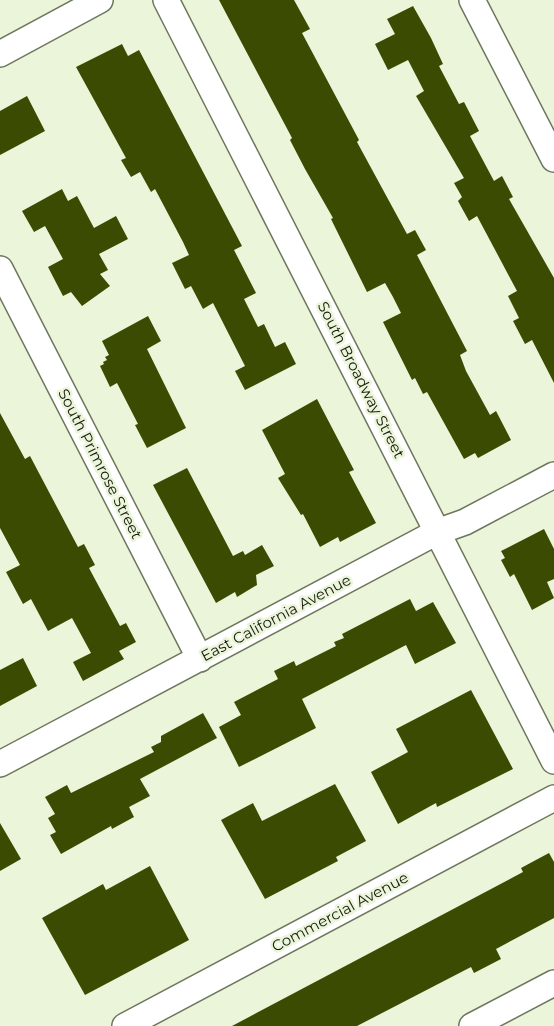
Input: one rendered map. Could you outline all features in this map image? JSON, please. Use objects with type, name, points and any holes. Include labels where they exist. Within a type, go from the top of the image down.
[{"type":"street","points":[[0,54],[100,0]]},
{"type":"street","name":"South Broadway Street","points":[[166,0],[554,761]]},
{"type":"street","points":[[472,0],[554,159]]},
{"type":"street","name":"South Primrose Street","points":[[0,269],[200,659]]},
{"type":"street","name":"East California Avenue","points":[[0,764],[437,532],[465,522],[554,475]]},
{"type":"street","name":"Commercial Avenue","points":[[125,1026],[554,798]]},
{"type":"street","points":[[472,1026],[554,983]]},
{"type":"building","points":[[219,0],[294,0],[310,29],[302,33],[359,140],[357,142],[407,234],[415,230],[426,250],[417,255],[467,351],[460,355],[466,371],[490,415],[496,411],[511,440],[478,458],[475,453],[464,459],[427,392],[423,394],[415,378],[412,380],[383,322],[401,313],[393,297],[385,283],[367,292],[331,219],[333,218],[305,169],[290,140],[292,138]]},
{"type":"building","points":[[413,6],[431,38],[443,64],[439,66],[459,104],[464,102],[479,131],[470,136],[494,181],[502,176],[513,197],[509,199],[554,278],[554,383],[532,340],[525,344],[513,321],[519,318],[508,296],[517,291],[477,216],[469,221],[458,201],[462,197],[454,183],[464,178],[416,96],[424,91],[408,60],[388,70],[375,44],[395,34],[387,19]]},
{"type":"building","points":[[122,44],[128,56],[139,50],[242,246],[234,250],[256,293],[244,299],[258,327],[264,324],[275,347],[285,342],[296,364],[245,390],[235,371],[245,366],[213,303],[203,309],[191,286],[185,289],[172,263],[189,255],[183,242],[155,189],[151,192],[140,172],[131,177],[121,160],[126,158],[76,67]]},
{"type":"building","points":[[27,96],[45,131],[0,155],[0,111]]},
{"type":"building","points":[[62,189],[68,201],[77,196],[94,228],[116,216],[128,239],[99,254],[108,270],[100,274],[110,286],[82,306],[71,292],[63,296],[48,267],[63,259],[45,226],[34,232],[22,211]]},
{"type":"building","points":[[148,316],[161,341],[147,349],[186,428],[147,448],[135,425],[138,424],[117,383],[110,387],[100,366],[107,360],[105,357],[109,355],[102,341]]},
{"type":"building","points":[[317,399],[354,470],[349,472],[376,523],[340,542],[338,537],[320,547],[303,514],[301,515],[278,478],[285,474],[262,430]]},
{"type":"building","points":[[0,413],[25,459],[30,456],[78,547],[84,544],[95,565],[89,568],[120,626],[126,623],[136,642],[119,651],[124,659],[83,681],[73,662],[91,653],[72,618],[48,631],[31,599],[23,604],[6,572],[20,565],[0,528]]},
{"type":"building","points":[[187,468],[233,556],[243,551],[245,555],[262,545],[274,566],[256,575],[257,585],[237,597],[235,592],[216,603],[153,485]]},
{"type":"building","points":[[544,529],[554,549],[554,579],[547,582],[554,598],[532,610],[514,574],[510,577],[501,560],[505,558],[501,551]]},
{"type":"building","points":[[410,599],[416,611],[433,602],[456,643],[415,664],[406,645],[302,699],[316,728],[239,767],[219,727],[241,715],[234,702],[278,679],[274,671],[294,661],[296,666],[336,646],[334,642],[344,638],[342,634]]},
{"type":"building","points":[[23,658],[37,686],[0,706],[0,670]]},
{"type":"building","points":[[471,690],[513,769],[437,807],[436,803],[398,824],[371,772],[408,752],[396,729]]},
{"type":"building","points":[[203,713],[217,738],[140,779],[150,796],[129,807],[134,817],[112,829],[111,826],[61,854],[50,835],[56,832],[48,818],[55,814],[45,797],[67,785],[71,793],[154,752],[151,747],[161,742],[161,736]]},
{"type":"building","points":[[335,784],[366,841],[336,857],[338,861],[265,899],[221,820],[253,803],[262,821]]},
{"type":"building","points":[[0,823],[21,859],[0,871]]},
{"type":"building","points":[[549,853],[554,862],[554,918],[496,949],[501,959],[474,973],[471,967],[357,1026],[232,1026],[523,872],[521,868]]},
{"type":"building","points":[[150,866],[189,940],[85,995],[42,918],[103,884],[106,890]]}]
